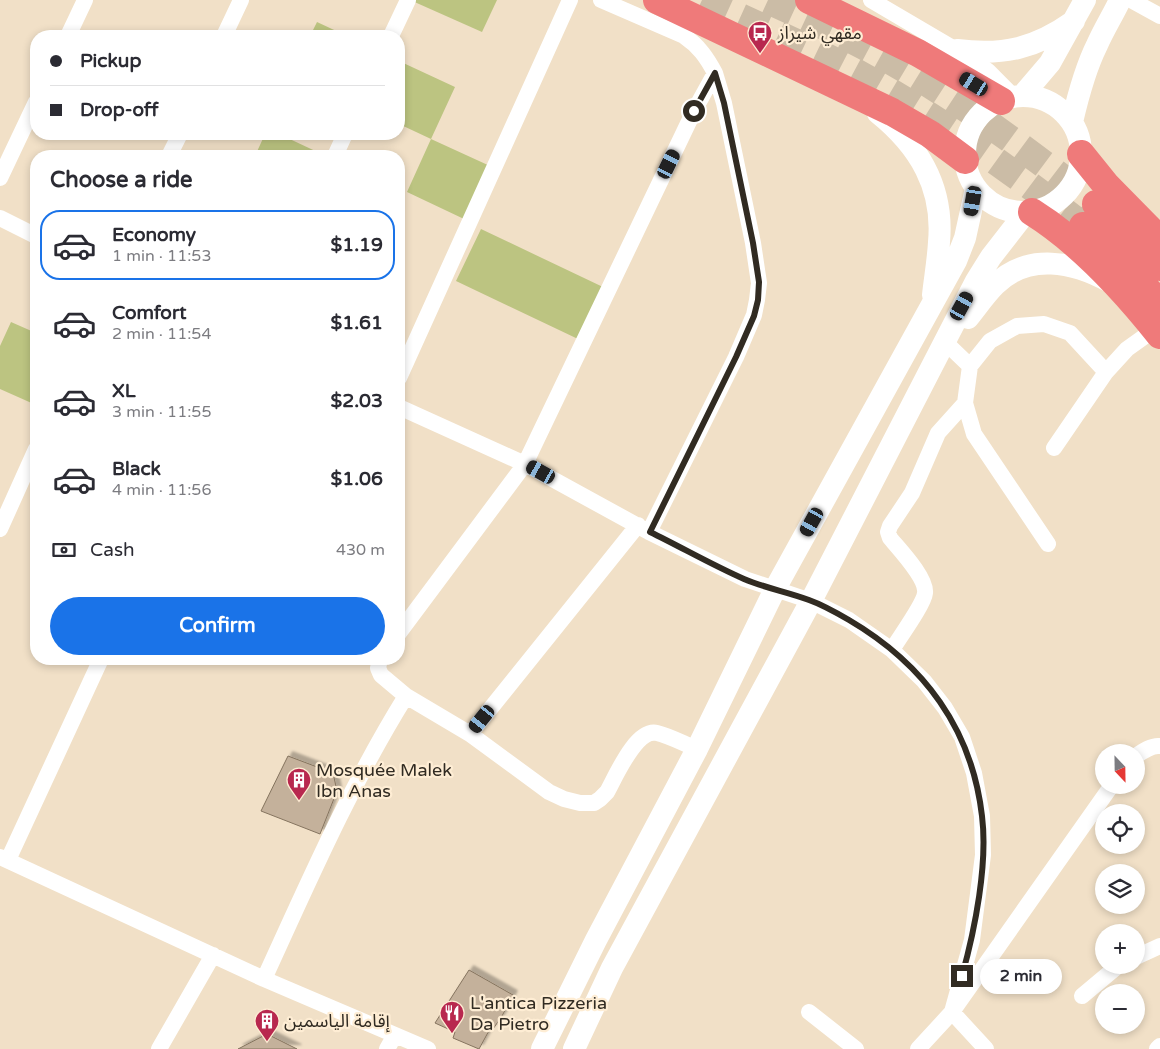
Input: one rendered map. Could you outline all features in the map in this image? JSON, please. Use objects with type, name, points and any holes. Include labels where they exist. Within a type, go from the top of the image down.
[{"type":"highway","points":[[657,0],[911,122],[965,160]]},
{"type":"highway","points":[[809,0],[1012,98]]},
{"type":"highway","points":[[1081,154],[1106,185],[1160,240]]},
{"type":"highway","points":[[1029,212],[1070,239],[1117,286],[1158,323]]},
{"type":"highway","points":[[1158,323],[1090,215],[1128,232],[1160,266]]},
{"type":"street","points":[[71,30],[85,0]]},
{"type":"street","points":[[227,30],[241,0]]},
{"type":"street","points":[[394,30],[408,0]]},
{"type":"street","points":[[405,365],[570,0]]},
{"type":"street","points":[[470,734],[644,528],[736,357],[754,316],[758,300],[759,282],[753,243],[724,103],[715,73],[700,50],[684,36],[602,0]]},
{"type":"street","points":[[871,0],[957,50],[988,71],[1012,98],[1037,98],[1050,103],[1062,111],[1072,122],[1079,137],[1081,154],[1079,170],[1072,185],[1062,198],[1048,207],[1029,212],[1012,211],[998,207],[986,199],[976,188],[969,175],[965,160],[966,146],[970,131],[977,118],[988,108],[1012,98],[1050,63],[1085,0]]},
{"type":"street","points":[[1072,122],[1086,70],[1120,0]]},
{"type":"street","points":[[1131,0],[1160,16]]},
{"type":"street","points":[[957,50],[998,53],[1019,49],[1051,36],[1074,21]]},
{"type":"street","points":[[405,625],[525,464],[694,111],[715,73]]},
{"type":"street","points":[[856,95],[905,137],[923,164],[931,182],[939,220],[933,304]]},
{"type":"street","points":[[0,178],[30,115]]},
{"type":"street","points":[[542,1049],[596,940],[697,748],[775,589],[956,261],[965,238],[976,188]]},
{"type":"street","points":[[574,1049],[612,968],[811,600],[976,281],[1002,242],[1029,212]]},
{"type":"street","points":[[0,218],[30,233]]},
{"type":"street","points":[[945,342],[968,319],[995,284],[1026,266],[1038,263],[1071,266],[1087,271],[1117,286]]},
{"type":"street","points":[[1054,448],[1106,372],[1127,349],[1158,323]]},
{"type":"street","points":[[1048,544],[974,434],[965,403],[970,366],[990,341],[1017,326],[1044,324],[1070,333],[1106,372]]},
{"type":"street","points":[[945,342],[970,366]]},
{"type":"street","points":[[892,650],[920,604],[925,592],[922,580],[890,538],[888,532],[912,493],[938,433],[965,403]]},
{"type":"street","points":[[405,410],[525,464],[644,528],[745,579],[811,600],[849,620],[892,650],[924,681],[945,708],[962,737],[974,773],[982,816],[983,855],[972,940],[952,1012]]},
{"type":"street","points":[[0,529],[30,462]]},
{"type":"street","points":[[99,665],[4,859],[264,979],[391,1042],[428,1049]]},
{"type":"street","points":[[379,665],[381,675],[406,696],[470,734],[549,792],[564,799],[580,803],[594,803],[600,799],[607,792],[638,740],[647,733],[656,733],[697,748]]},
{"type":"street","points":[[264,979],[333,829],[383,732],[406,696]]},
{"type":"street","points":[[1145,751],[1160,746]]},
{"type":"street","points":[[918,1049],[952,1012],[1106,794]]},
{"type":"street","points":[[1145,953],[1160,946]]},
{"type":"street","points":[[159,1049],[213,955]]},
{"type":"street","points":[[1082,996],[1108,974]]},
{"type":"street","points":[[809,1012],[856,1049]]},
{"type":"street","points":[[952,1012],[986,1049]]},
{"type":"street","points":[[1157,1049],[1160,1046]]},
{"type":"green space","points":[[410,0],[497,0],[482,32]]},
{"type":"green space","points":[[317,22],[334,30],[313,30]]},
{"type":"green space","points":[[405,64],[455,87],[431,139],[405,127]]},
{"type":"green space","points":[[431,139],[490,166],[464,219],[407,192]]},
{"type":"green space","points":[[262,140],[292,140],[313,150],[258,150]]},
{"type":"green space","points":[[481,229],[603,287],[578,339],[456,281]]},
{"type":"green space","points":[[11,322],[30,330],[30,402],[0,389],[0,346]]},
{"type":"building","name":"Mosquée Malek Ibn Anas","points":[[288,756],[333,773],[337,791],[320,834],[261,811]]},
{"type":"building","points":[[469,970],[513,995],[502,1016],[493,1029],[491,1027],[479,1049],[453,1038],[455,1032],[435,1023]]},
{"type":"building","name":"إقامة الياسمين","points":[[267,1034],[297,1049],[238,1049]]},
{"type":"tunnel","points":[[702,0],[780,35],[887,90],[973,145],[1083,226]]},
{"type":"tunnel","points":[[768,0],[852,40],[925,81],[1012,141],[1096,204]]},
{"type":"place","name":"مقهي شيراز","points":[[760,54]]},
{"type":"place","name":"Mosquée Malek Ibn Anas","points":[[299,801]]},
{"type":"place","name":"L'antica Pizzeria Da Pietro","points":[[452,1034]]},
{"type":"place","name":"إقامة الياسمين","points":[[267,1042]]},
{"type":"route","points":[[694,111],[715,73],[724,103],[753,243],[759,282],[758,300],[754,316],[736,357],[650,532],[745,579],[811,600],[849,620],[892,650],[924,681],[945,708],[962,737],[974,773],[982,816],[983,855],[972,940],[962,976]]}]
